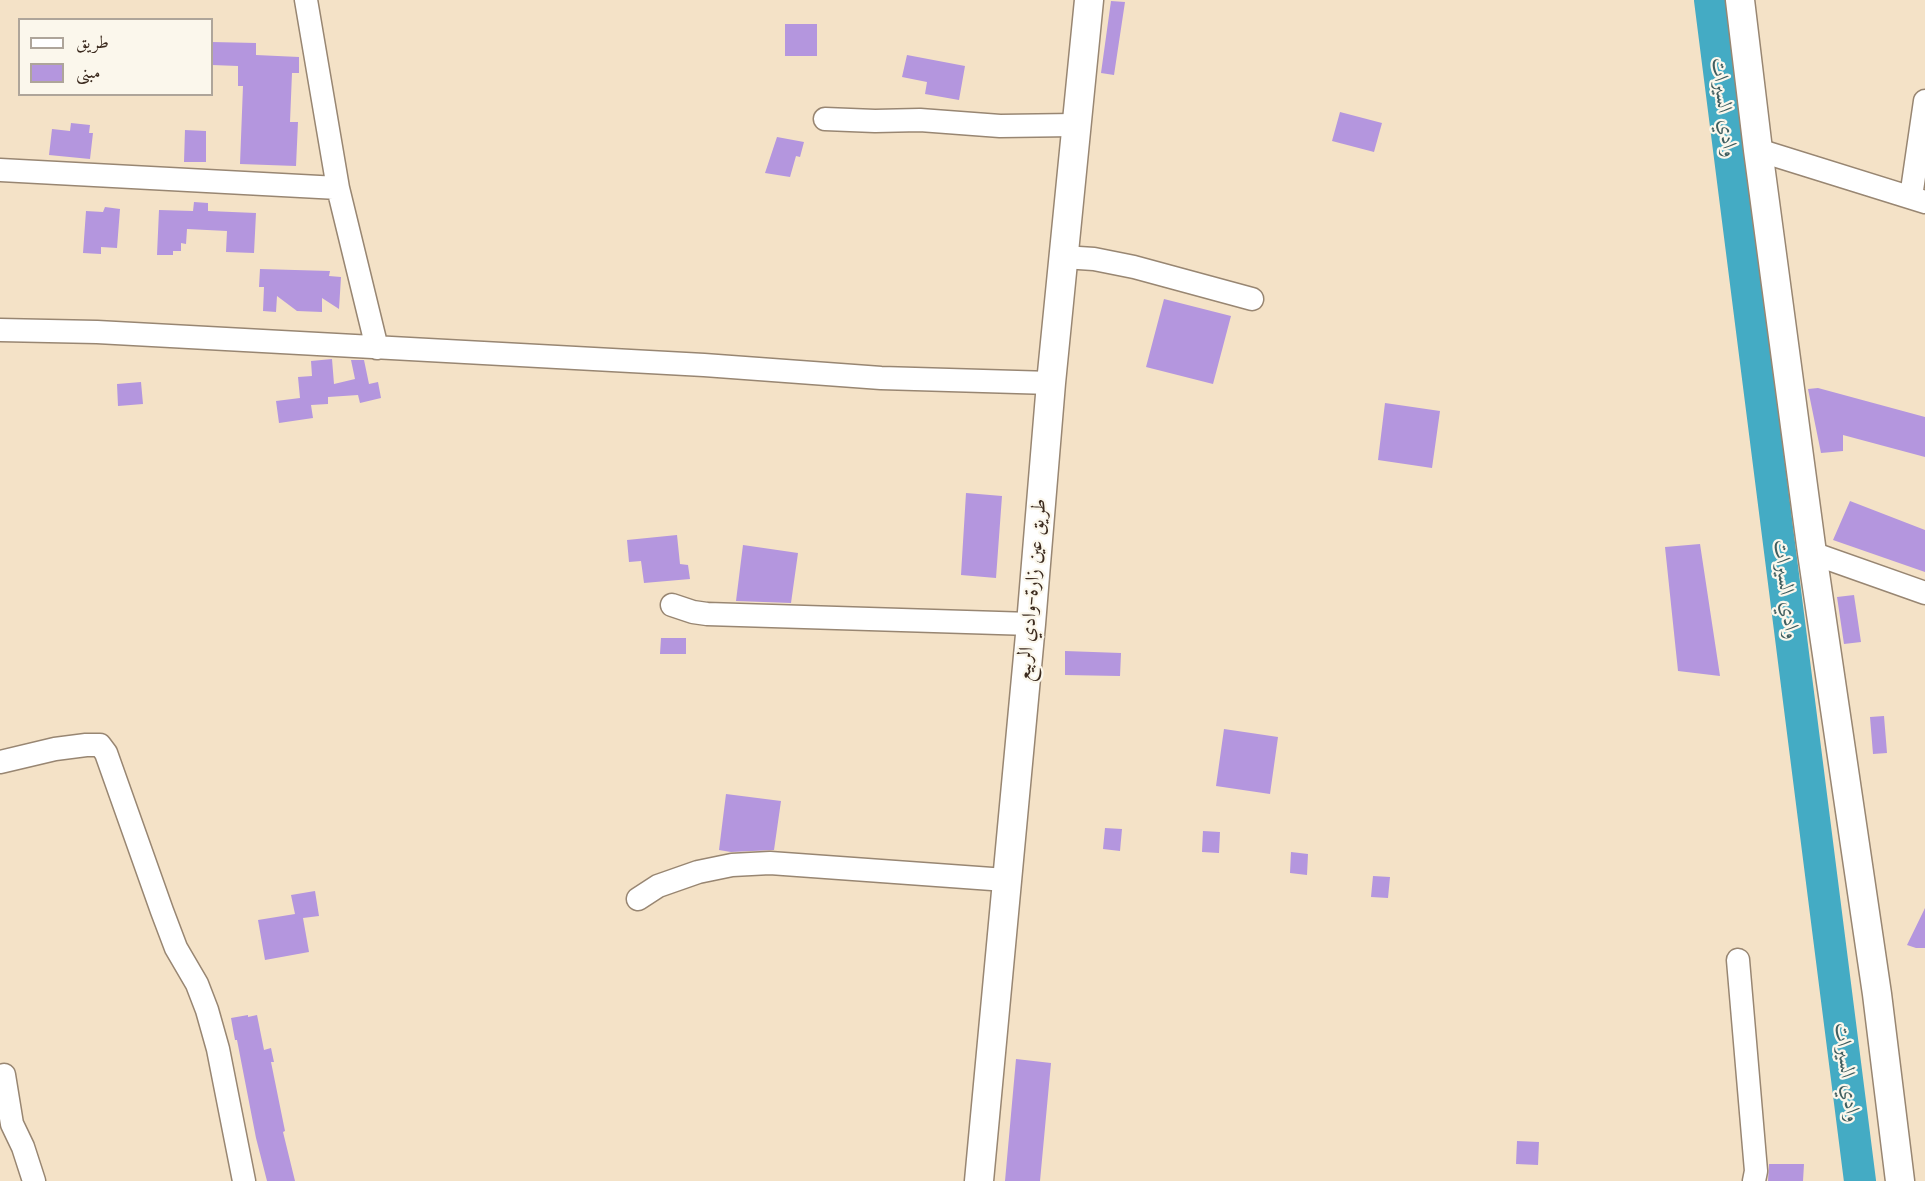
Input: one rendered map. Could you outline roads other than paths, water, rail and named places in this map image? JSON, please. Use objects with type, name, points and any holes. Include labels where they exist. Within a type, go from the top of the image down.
[{"type":"main road","name":"طريق عين زارة-وادي الربيع","points":[[979,1181],[1031,624],[1050,383],[1089,0]]},
{"type":"main road","points":[[1740,0],[1812,553],[1877,994],[1900,1181]]},
{"type":"street","points":[[306,0],[338,188],[377,348]]},
{"type":"street","points":[[1758,150],[1918,200],[1925,101]]},
{"type":"street","points":[[825,119],[920,120],[1017,127],[1075,124]]},
{"type":"street","points":[[0,170],[338,188]]},
{"type":"street","points":[[1063,257],[1134,267],[1252,299]]},
{"type":"street","points":[[0,330],[97,332],[704,365],[881,378],[1050,383]]},
{"type":"street","points":[[1812,553],[1925,593]]},
{"type":"street","points":[[672,605],[707,614],[1031,624]]},
{"type":"street","points":[[0,762],[56,749],[86,745],[100,745],[106,753],[176,948],[197,984],[207,1010],[218,1049],[244,1181]]},
{"type":"street","points":[[638,899],[658,886],[698,872],[732,864],[770,863],[1006,880]]},
{"type":"street","points":[[1738,960],[1756,1171],[1754,1181]]},
{"type":"street","points":[[4,1075],[12,1125],[23,1147],[34,1181]]},
{"type":"waterway","name":"وادي السيرات","points":[[1710,0],[1860,1181]]}]
